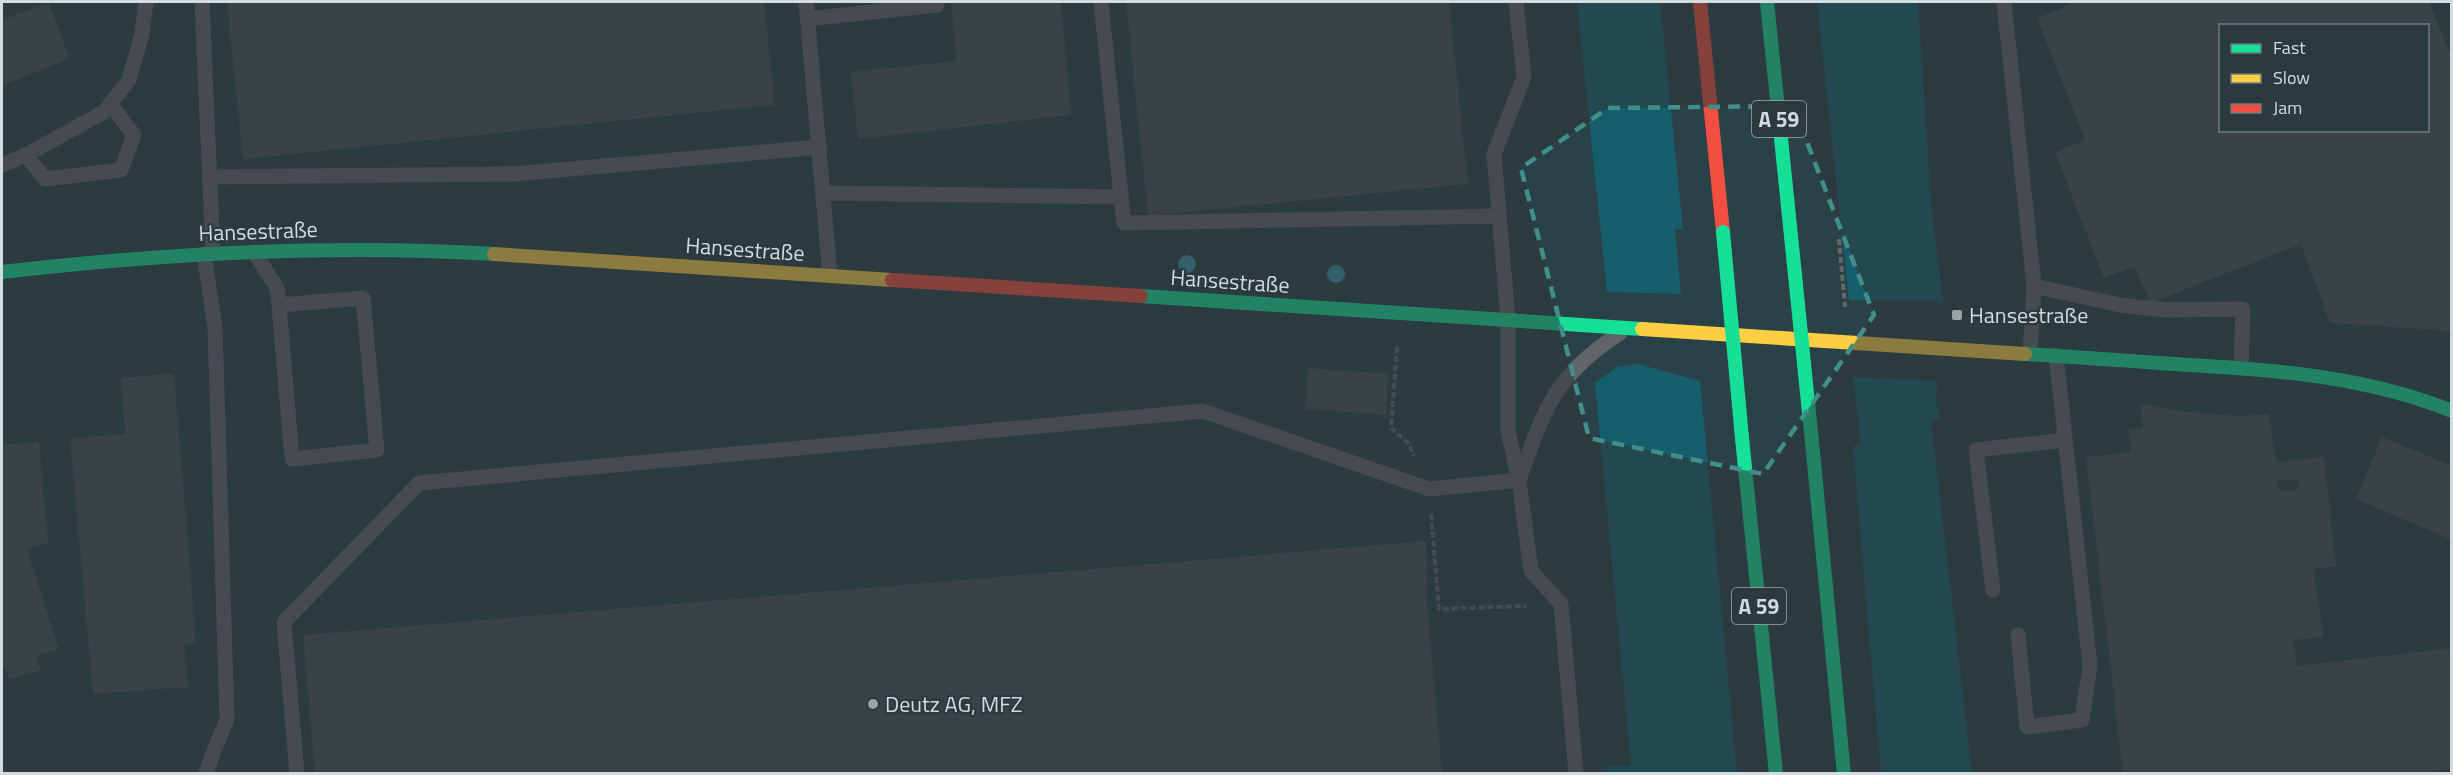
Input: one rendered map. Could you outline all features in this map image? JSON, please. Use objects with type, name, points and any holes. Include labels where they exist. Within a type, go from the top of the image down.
[{"type":"main road","name":"A 59","points":[[1700,2],[1776,774]]},
{"type":"main road","name":"A 59","points":[[1767,2],[1844,774]]},
{"type":"main road","name":"Hansestraße","points":[[2,272],[96,261],[253,251],[414,249],[2241,368],[2332,378],[2386,390],[2451,411]]},
{"type":"lane","points":[[2,165],[26,155],[104,112],[129,80],[142,34],[146,2]]},
{"type":"lane","points":[[202,2],[209,177],[208,254],[215,328],[227,719],[205,774]]},
{"type":"lane","points":[[806,2],[830,276]]},
{"type":"lane","points":[[1101,2],[1124,223],[1499,216]]},
{"type":"lane","points":[[1516,2],[1524,77],[1494,154],[1508,320],[1508,431],[1519,480],[1531,571],[1560,604],[1576,774]]},
{"type":"lane","points":[[2004,2],[2034,286],[2030,354]]},
{"type":"lane","points":[[807,18],[938,5]]},
{"type":"lane","points":[[26,155],[45,179],[121,170],[134,135],[110,104]]},
{"type":"lane","points":[[209,177],[513,174],[820,147]]},
{"type":"lane","points":[[823,193],[1121,196]]},
{"type":"lane","points":[[253,251],[277,288],[292,459],[377,450],[363,298],[279,305]]},
{"type":"lane","points":[[2034,286],[2120,305],[2165,310],[2243,309],[2241,368]]},
{"type":"lane","points":[[1519,480],[1543,415],[1563,380],[1592,351],[1628,328]]},
{"type":"lane","points":[[2018,635],[2027,728],[2082,720],[2090,665],[2056,355]]},
{"type":"lane","points":[[297,774],[284,622],[419,483],[1203,411],[1429,489],[1519,480]]},
{"type":"lane","points":[[1993,590],[1976,450],[2065,440]]},
{"type":"path","points":[[1839,239],[1845,303]]},
{"type":"highlighted area","points":[[1793,106],[1874,315],[1763,474],[1589,438],[1521,168],[1608,108]]},
{"type":"shaded area","points":[[2,2],[2451,2],[2451,773],[2,773]]},
{"type":"shaded area","points":[[1577,2],[1660,2],[1683,229],[1675,229],[1681,294],[1607,292]]},
{"type":"shaded area","points":[[1817,2],[1918,2],[1931,203],[1943,301],[1849,300]]},
{"type":"shaded area","points":[[1638,364],[1700,381],[1737,773],[1607,773],[1606,767],[1631,765],[1595,383],[1617,367]]},
{"type":"shaded area","points":[[1853,377],[1938,381],[1935,399],[1940,419],[1931,421],[1972,773],[1881,773],[1853,446],[1861,445]]},
{"type":"building","points":[[227,2],[764,2],[775,105],[243,159]]},
{"type":"building","points":[[951,2],[1061,2],[1071,115],[858,139],[851,72],[957,61]]},
{"type":"building","points":[[1126,2],[1449,2],[1468,184],[1148,216]]},
{"type":"building","points":[[2068,2],[2429,2],[2452,58],[2452,331],[2330,323],[2301,244],[2150,303],[2135,266],[2104,278],[2055,152],[2085,140],[2037,18],[2070,5]]},
{"type":"building","points":[[49,3],[70,59],[2,85],[2,20]]},
{"type":"building","points":[[1308,368],[1388,374],[1386,415],[1305,409]]},
{"type":"building","points":[[174,373],[196,643],[184,645],[188,687],[93,694],[70,438],[125,434],[121,378]]},
{"type":"building","points":[[2141,404],[2179,411],[2239,416],[2269,414],[2276,462],[2324,457],[2336,566],[2314,569],[2323,637],[2294,640],[2297,666],[2452,648],[2452,769],[2414,774],[2123,774],[2086,457],[2131,452],[2129,429],[2143,428]],"holes":[[[2298,479],[2299,489],[2279,491],[2278,481]]]},
{"type":"building","points":[[2382,437],[2452,466],[2452,540],[2356,499]]},
{"type":"building","points":[[39,442],[48,543],[27,550],[59,649],[36,656],[41,670],[9,680],[5,667],[2,668],[2,445]]},
{"type":"building","name":"Deutz AG, MFZ","points":[[1426,541],[1427,601],[1442,774],[315,774],[303,635]]},
{"type":"traffic: fast","points":[[1767,2],[1791,236]]},
{"type":"traffic: fast","points":[[1723,232],[1742,438]]},
{"type":"traffic: fast","points":[[1791,236],[1812,442]]},
{"type":"traffic: fast","points":[[2,272],[63,265],[248,252],[371,250],[494,254]]},
{"type":"traffic: fast","points":[[1141,296],[1642,329]]},
{"type":"traffic: fast","points":[[2025,354],[2256,370],[2322,377],[2388,390],[2452,411]]},
{"type":"traffic: fast","points":[[1742,438],[1776,774]]},
{"type":"traffic: fast","points":[[1812,442],[1844,774]]},
{"type":"traffic: slow","points":[[494,254],[892,280]]},
{"type":"traffic: slow","points":[[1642,329],[2025,354]]},
{"type":"traffic: jam","points":[[1700,2],[1723,232]]},
{"type":"traffic: jam","points":[[892,280],[1141,296]]},
{"type":"place","name":"Hansestraße","points":[[1957,315]]},
{"type":"place","name":"Deutz AG, MFZ","points":[[873,704]]}]
